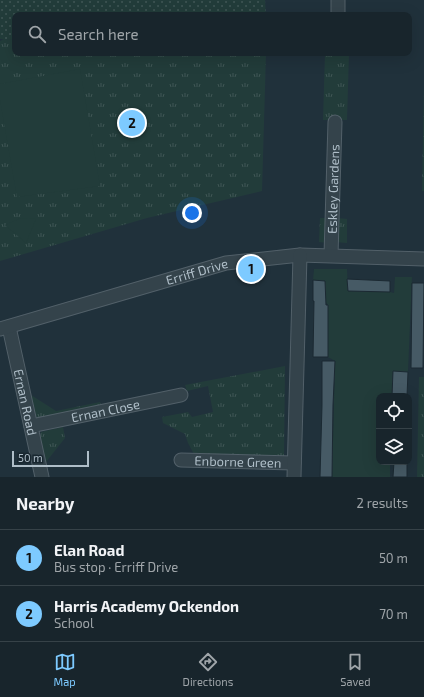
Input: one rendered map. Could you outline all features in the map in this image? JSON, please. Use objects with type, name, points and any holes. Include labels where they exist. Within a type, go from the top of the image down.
[{"type":"street","points":[[338,0],[338,12]]},
{"type":"street","name":"Eskley Gardens","points":[[331,255],[335,122]]},
{"type":"street","points":[[294,477],[300,255]]},
{"type":"street","name":"Erriff Drive","points":[[4,328],[226,263],[300,255],[424,258]]},
{"type":"street","name":"Ernan Road","points":[[4,328],[31,426],[42,477]]},
{"type":"street","name":"Ernan Close","points":[[31,426],[181,394]]},
{"type":"street","name":"Enborne Green","points":[[181,460],[294,463]]},
{"type":"green space","points":[[0,0],[265,0],[266,12],[12,12],[12,40],[0,39]]},
{"type":"green space","points":[[4,39],[12,40],[12,56],[266,56],[262,191],[147,218],[0,261],[0,41]]},
{"type":"green space","points":[[325,56],[349,56],[347,120],[323,120]]},
{"type":"green space","points":[[80,69],[100,186],[17,197],[0,100],[0,84]]},
{"type":"green space","points":[[424,83],[424,191],[422,191]]},
{"type":"green space","points":[[21,218],[36,219],[26,243],[5,225]]},
{"type":"green space","points":[[320,218],[329,218],[328,243],[319,242]]},
{"type":"green space","points":[[337,218],[347,219],[347,243],[336,242]]},
{"type":"green space","points":[[314,269],[347,269],[348,291],[394,293],[395,277],[412,277],[408,372],[393,372],[392,393],[376,393],[376,465],[390,465],[390,477],[332,477],[335,361],[328,357],[328,305],[325,301],[325,281],[313,280]]},
{"type":"green space","points":[[285,366],[284,456],[196,458],[185,434],[163,423],[162,417],[188,412],[192,417],[213,412],[208,386],[187,391],[185,385]]},
{"type":"green space","points":[[419,377],[424,377],[424,477],[417,477]]},
{"type":"green space","points":[[31,395],[56,411],[100,402],[103,409],[38,423]]},
{"type":"green space","points":[[63,427],[65,438],[46,462],[40,435],[41,432]]},
{"type":"building","points":[[347,279],[390,281],[390,292],[348,291]]},
{"type":"building","points":[[313,280],[325,281],[326,305],[328,305],[328,357],[313,357]]},
{"type":"building","points":[[412,283],[424,283],[423,368],[411,368]]},
{"type":"building","points":[[322,361],[335,361],[332,477],[320,477]]},
{"type":"building","points":[[393,371],[408,372],[407,393],[392,393]]},
{"type":"building","points":[[394,465],[407,465],[407,477],[393,477]]},
{"type":"place","name":"Harris Academy Ockendon","points":[[132,123]]},
{"type":"place","name":"Elan Road","points":[[251,269]]}]
